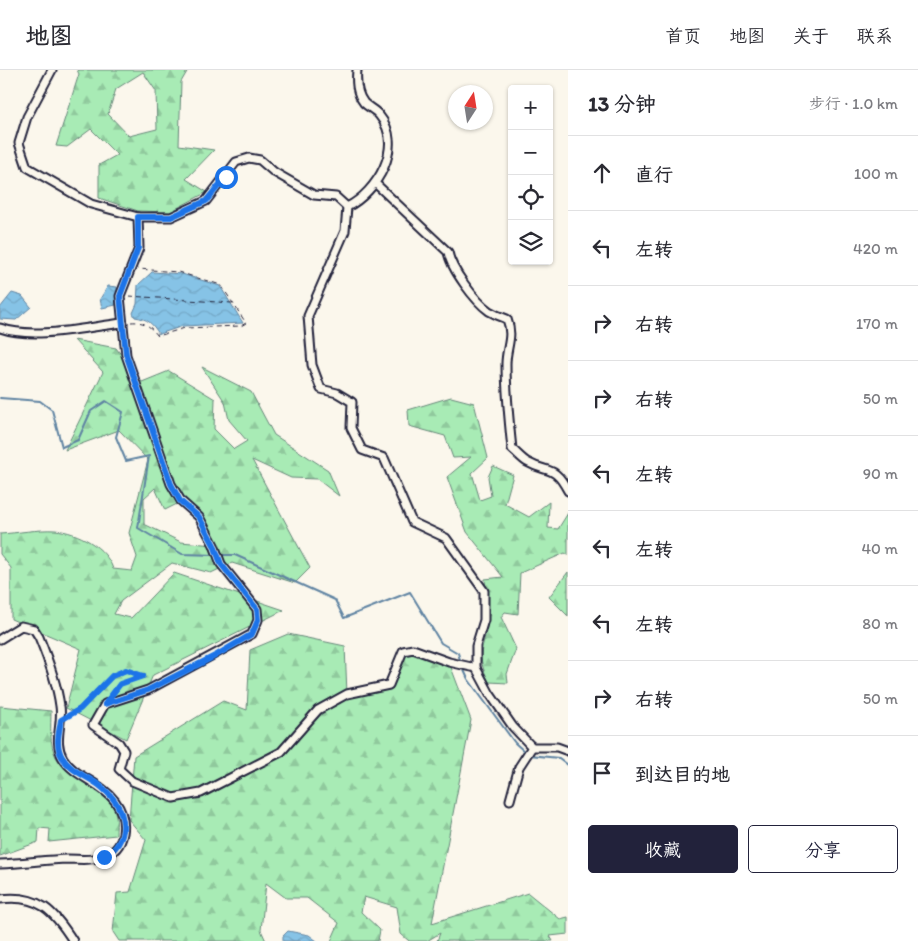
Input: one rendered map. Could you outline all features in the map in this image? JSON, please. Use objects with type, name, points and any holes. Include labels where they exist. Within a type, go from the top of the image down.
[{"type":"street","points":[[52,70],[26,117],[19,143],[27,166],[91,204],[138,217],[171,217],[206,201],[236,162],[249,158],[260,160],[274,172],[314,195],[336,197],[347,207]]},
{"type":"street","points":[[347,207],[359,201],[376,184],[388,158],[389,137],[380,115],[364,102],[356,86],[357,70]]},
{"type":"street","points":[[376,184],[448,252],[450,261],[478,302],[490,311],[507,319],[511,330],[506,354],[506,390],[512,449],[528,462],[550,470],[561,477],[568,491]]},
{"type":"street","points":[[347,207],[345,231],[308,316],[312,365],[321,388],[338,392],[352,402],[351,428],[362,450],[384,458],[412,522],[446,538],[484,591],[484,620],[476,646],[476,668],[490,694],[513,727],[532,747],[557,747],[568,751]]},
{"type":"street","points":[[138,217],[138,248],[120,296],[126,354],[171,484],[180,501],[199,517],[214,545],[221,564],[257,609],[258,620],[252,634],[148,690],[105,704],[93,725],[119,743],[124,751],[119,769],[132,781],[173,798],[201,793],[281,752],[318,710],[347,694],[389,685],[403,651],[412,649],[449,662],[476,668]]},
{"type":"street","points":[[0,328],[24,333],[122,322]]},
{"type":"street","points":[[0,639],[21,626],[34,629],[39,637],[52,672],[60,703],[61,720],[57,738],[62,757],[67,764],[100,786],[114,800],[123,814],[125,826],[119,843],[104,857],[0,864]]},
{"type":"street","points":[[510,800],[520,767],[532,747]]},
{"type":"street","points":[[0,899],[17,898],[42,904],[56,915],[73,941]]},
{"type":"path","points":[[122,322],[139,321],[150,327],[158,336],[185,328],[241,326],[246,323],[221,285],[178,272],[130,269]]},
{"type":"path","points":[[120,296],[232,303]]},
{"type":"path","points":[[61,720],[80,709],[112,676],[126,670],[143,676],[120,684],[105,704]]},
{"type":"green space","points":[[77,70],[188,70],[181,82],[179,145],[214,150],[186,179],[207,192],[170,212],[138,211],[99,198],[99,165],[117,155],[91,129],[67,147],[56,146],[79,74]],"holes":[[[143,72],[156,91],[157,129],[129,136],[108,114],[116,89]]]},
{"type":"green space","points":[[74,340],[116,348],[142,382],[169,371],[215,399],[214,429],[234,449],[247,441],[229,420],[225,402],[202,367],[251,392],[274,435],[328,470],[339,496],[317,479],[291,478],[252,460],[310,568],[295,583],[232,563],[211,573],[172,563],[121,601],[114,614],[131,618],[174,573],[284,610],[153,675],[126,739],[66,708],[81,649],[11,619],[11,568],[0,554],[0,534],[64,531],[82,537],[98,548],[113,569],[132,571],[137,557],[129,533],[148,460],[119,430],[65,450],[103,372]],"holes":[[[155,488],[165,510],[181,502],[199,517],[214,545],[181,542],[144,524],[144,498]]]},
{"type":"green space","points":[[451,397],[474,403],[488,458],[472,473],[480,500],[491,496],[488,477],[493,466],[513,475],[505,504],[529,517],[549,502],[548,528],[558,529],[568,513],[568,555],[565,553],[520,573],[518,614],[505,612],[501,617],[516,649],[507,674],[508,683],[489,682],[481,658],[488,617],[485,579],[503,577],[467,532],[447,477],[471,457],[453,458],[445,436],[409,426],[408,410]]},
{"type":"green space","points":[[568,572],[568,616],[549,597]]},
{"type":"green space","points":[[288,634],[345,646],[347,694],[389,685],[403,651],[413,649],[449,662],[471,720],[432,923],[528,893],[560,919],[568,917],[568,934],[550,936],[553,941],[437,941],[440,933],[427,941],[409,941],[401,934],[397,907],[364,897],[361,912],[380,930],[378,941],[331,941],[339,923],[307,898],[286,898],[266,883],[261,930],[266,941],[119,941],[113,932],[117,893],[130,892],[146,840],[129,820],[134,756],[223,701],[247,710],[250,650]]},
{"type":"green space","points":[[0,706],[51,711],[51,741],[56,757],[71,773],[99,791],[113,806],[116,816],[116,835],[49,842],[50,829],[39,828],[38,842],[0,856]]},
{"type":"water","points":[[152,272],[182,274],[220,286],[243,323],[183,326],[159,334],[149,322],[135,317],[133,313],[137,304],[138,285]]},
{"type":"water","points":[[108,286],[117,287],[116,305],[102,308],[100,299]]},
{"type":"water","points":[[12,293],[22,296],[31,307],[16,320],[0,319],[0,308]]},
{"type":"water","points":[[288,931],[309,935],[317,941],[283,941],[283,936]]},
{"type":"waterway","points":[[0,398],[40,401],[52,410],[62,447],[78,440],[91,411],[106,401],[123,412],[116,437],[126,461],[149,456],[138,528],[182,554],[216,555]]},
{"type":"waterway","points":[[221,555],[235,555],[335,600],[344,618],[410,592],[441,643],[458,653],[461,663]]},
{"type":"waterway","points":[[463,668],[468,679],[515,743],[525,752]]},
{"type":"waterway","points":[[529,755],[559,758],[568,765]]},
{"type":"route","points":[[104,857],[119,843],[123,834],[125,826],[123,814],[114,800],[100,786],[67,764],[62,757],[57,738],[61,720],[80,709],[112,676],[126,670],[143,676],[120,684],[105,704],[148,690],[215,656],[252,634],[258,620],[257,609],[221,564],[214,545],[199,517],[180,501],[171,484],[126,354],[120,296],[138,248],[138,217],[171,217],[206,201],[226,177]]}]
